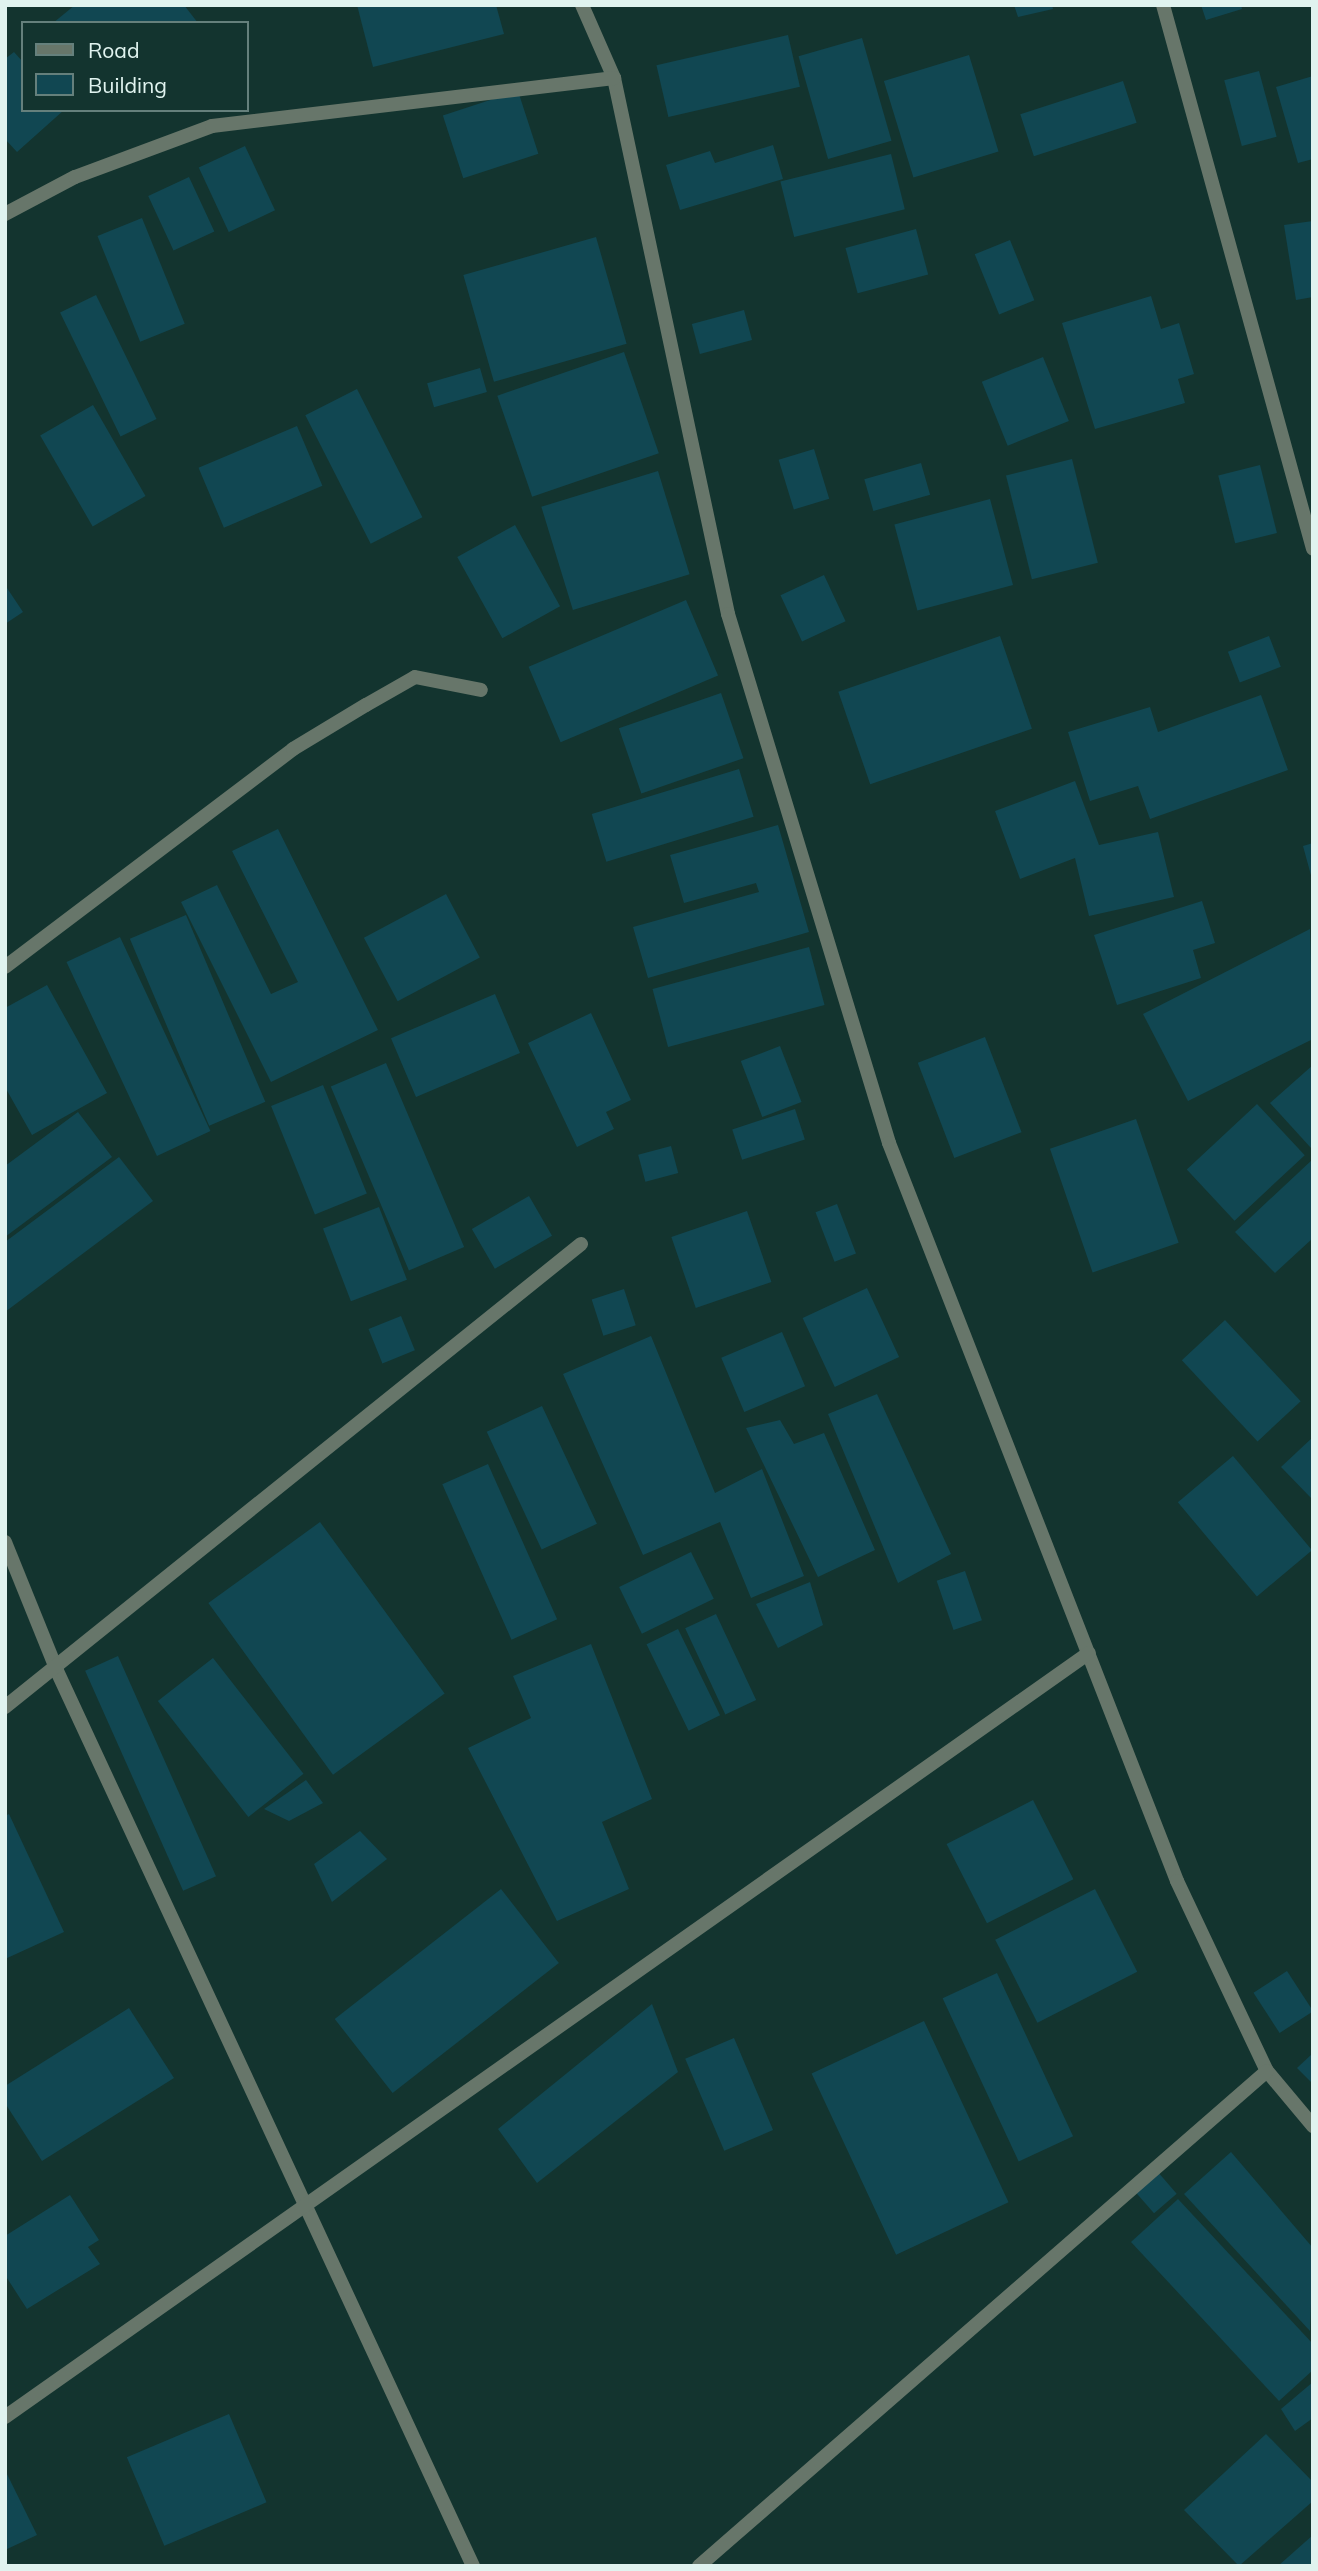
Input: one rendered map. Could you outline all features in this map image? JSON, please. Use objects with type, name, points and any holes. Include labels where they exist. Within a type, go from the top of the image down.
[{"type":"street","points":[[582,5],[614,78],[744,667],[889,1143],[1177,1881],[1267,2071],[1313,2126]]},
{"type":"street","points":[[1163,5],[1313,550]]},
{"type":"street","points":[[5,214],[75,177],[212,125],[614,78]]},
{"type":"street","points":[[5,967],[293,749],[366,705],[415,677],[481,690]]},
{"type":"street","points":[[5,1707],[57,1671],[581,1244]]},
{"type":"street","points":[[5,1542],[57,1671],[473,2566]]},
{"type":"street","points":[[5,2417],[305,2201],[1089,1653]]},
{"type":"street","points":[[699,2566],[1267,2071]]},
{"type":"building","points":[[75,5],[184,5],[196,21],[55,21]]},
{"type":"building","points":[[357,5],[496,5],[504,34],[373,67]]},
{"type":"building","points":[[1014,5],[1052,5],[1053,9],[1018,17]]},
{"type":"building","points":[[1201,5],[1241,5],[1242,9],[1206,20]]},
{"type":"building","points":[[788,35],[800,87],[668,117],[656,65]]},
{"type":"building","points":[[862,38],[891,141],[828,159],[799,56]]},
{"type":"building","points":[[14,52],[21,60],[21,112],[62,112],[17,152],[5,139],[5,59]]},
{"type":"building","points":[[969,55],[999,152],[913,178],[884,81]]},
{"type":"building","points":[[1259,71],[1277,137],[1242,146],[1224,80]]},
{"type":"building","points":[[1313,76],[1313,159],[1298,163],[1276,87]]},
{"type":"building","points":[[1123,81],[1137,123],[1034,156],[1020,114]]},
{"type":"building","points":[[518,91],[538,154],[463,178],[443,115]]},
{"type":"building","points":[[773,145],[783,179],[680,210],[666,165],[710,151],[715,163]]},
{"type":"building","points":[[245,146],[275,210],[229,232],[199,168]]},
{"type":"building","points":[[891,154],[905,209],[794,237],[780,182]]},
{"type":"building","points":[[189,177],[214,231],[174,250],[148,196]]},
{"type":"building","points":[[142,218],[185,324],[140,342],[97,236]]},
{"type":"building","points":[[1313,221],[1313,297],[1296,300],[1284,225]]},
{"type":"building","points":[[916,229],[928,274],[858,293],[845,248]]},
{"type":"building","points":[[596,237],[627,344],[494,382],[463,275]]},
{"type":"building","points":[[1010,240],[1034,300],[999,315],[975,254]]},
{"type":"building","points":[[96,295],[156,419],[121,437],[60,313]]},
{"type":"building","points":[[1151,296],[1161,329],[1179,323],[1194,374],[1178,379],[1185,403],[1095,429],[1062,323]]},
{"type":"building","points":[[744,310],[752,340],[700,354],[692,324]]},
{"type":"building","points":[[624,352],[659,453],[532,497],[497,396]]},
{"type":"building","points":[[1043,357],[1069,421],[1008,446],[982,382]]},
{"type":"building","points":[[480,368],[487,392],[434,407],[427,383]]},
{"type":"building","points":[[357,389],[422,517],[371,544],[305,415]]},
{"type":"building","points":[[93,405],[146,496],[93,526],[40,436]]},
{"type":"building","points":[[297,426],[322,486],[224,528],[199,468]]},
{"type":"building","points":[[814,449],[829,499],[794,510],[779,460]]},
{"type":"building","points":[[1072,459],[1098,563],[1032,579],[1006,475]]},
{"type":"building","points":[[921,463],[930,495],[873,511],[864,479]]},
{"type":"building","points":[[1260,465],[1277,533],[1235,543],[1218,475]]},
{"type":"building","points":[[658,471],[690,574],[573,610],[541,507]]},
{"type":"building","points":[[990,499],[1013,585],[917,611],[894,525]]},
{"type":"building","points":[[515,525],[560,606],[502,638],[457,557]]},
{"type":"building","points":[[824,575],[846,621],[802,642],[780,595]]},
{"type":"building","points":[[5,585],[23,612],[5,624]]},
{"type":"building","points":[[686,600],[718,675],[561,742],[529,667]]},
{"type":"building","points":[[1000,636],[1032,729],[870,784],[838,692]]},
{"type":"building","points":[[1269,636],[1281,667],[1240,683],[1228,652]]},
{"type":"building","points":[[721,693],[743,758],[641,793],[619,728]]},
{"type":"building","points":[[1261,695],[1288,770],[1150,819],[1138,786],[1090,801],[1068,732],[1150,707],[1158,732]]},
{"type":"building","points":[[739,769],[754,817],[606,862],[592,814]]},
{"type":"building","points":[[1075,781],[1099,845],[1158,832],[1174,897],[1089,916],[1075,858],[1020,879],[995,811]]},
{"type":"building","points":[[778,825],[809,932],[648,978],[633,927],[759,892],[756,883],[684,903],[670,855]]},
{"type":"building","points":[[278,829],[378,1030],[271,1082],[181,902],[217,885],[271,994],[298,982],[232,851]]},
{"type":"building","points":[[1313,843],[1313,879],[1312,879],[1303,846]]},
{"type":"building","points":[[446,894],[480,958],[398,1001],[364,938]]},
{"type":"building","points":[[1202,901],[1215,943],[1193,950],[1201,978],[1117,1005],[1094,935]]},
{"type":"building","points":[[186,915],[265,1102],[209,1126],[130,939]]},
{"type":"building","points":[[1310,929],[1313,1039],[1188,1101],[1143,1014]]},
{"type":"building","points":[[120,937],[210,1131],[157,1156],[67,962]]},
{"type":"building","points":[[809,947],[825,1005],[668,1047],[653,989]]},
{"type":"building","points":[[47,985],[107,1093],[32,1135],[5,1087],[5,1008]]},
{"type":"building","points":[[495,994],[520,1053],[416,1097],[391,1038]]},
{"type":"building","points":[[591,1013],[631,1100],[606,1112],[614,1129],[577,1147],[528,1043]]},
{"type":"building","points":[[985,1037],[1022,1132],[954,1158],[918,1063]]},
{"type":"building","points":[[780,1046],[802,1102],[762,1117],[741,1061]]},
{"type":"building","points":[[386,1063],[464,1247],[409,1271],[331,1086]]},
{"type":"building","points":[[1313,1065],[1313,1146],[1311,1148],[1270,1103]]},
{"type":"building","points":[[323,1085],[367,1193],[315,1214],[271,1106]]},
{"type":"building","points":[[1257,1104],[1305,1155],[1235,1221],[1187,1169]]},
{"type":"building","points":[[795,1109],[805,1139],[742,1160],[732,1129]]},
{"type":"building","points":[[78,1112],[112,1157],[5,1237],[5,1166]]},
{"type":"building","points":[[1136,1119],[1179,1243],[1093,1272],[1050,1149]]},
{"type":"building","points":[[671,1146],[678,1173],[645,1182],[638,1155]]},
{"type":"building","points":[[119,1157],[153,1201],[5,1312],[5,1242]]},
{"type":"building","points":[[1313,1159],[1313,1238],[1275,1273],[1235,1232]]},
{"type":"building","points":[[529,1196],[552,1236],[495,1269],[472,1229]]},
{"type":"building","points":[[837,1204],[856,1253],[835,1262],[816,1212]]},
{"type":"building","points":[[379,1207],[407,1280],[351,1301],[323,1229]]},
{"type":"building","points":[[747,1211],[771,1282],[696,1308],[671,1237]]},
{"type":"building","points":[[867,1288],[899,1357],[835,1387],[803,1318]]},
{"type":"building","points":[[624,1289],[636,1325],[603,1336],[592,1300]]},
{"type":"building","points":[[401,1316],[415,1350],[382,1363],[369,1329]]},
{"type":"building","points":[[1225,1320],[1301,1401],[1258,1441],[1182,1360]]},
{"type":"building","points":[[782,1332],[805,1386],[744,1412],[721,1358]]},
{"type":"building","points":[[651,1336],[715,1493],[762,1469],[804,1576],[751,1598],[720,1522],[643,1555],[563,1374]]},
{"type":"building","points":[[877,1394],[951,1554],[898,1583],[828,1414]]},
{"type":"building","points":[[542,1406],[597,1524],[542,1550],[487,1432]]},
{"type":"building","points":[[780,1420],[794,1444],[824,1433],[875,1550],[818,1577],[746,1428]]},
{"type":"building","points":[[1313,1437],[1313,1500],[1281,1467]]},
{"type":"building","points":[[1233,1456],[1312,1550],[1257,1597],[1178,1502]]},
{"type":"building","points":[[488,1464],[557,1619],[511,1640],[442,1484]]},
{"type":"building","points":[[320,1522],[445,1694],[333,1775],[208,1603]]},
{"type":"building","points":[[691,1552],[714,1599],[642,1634],[619,1587]]},
{"type":"building","points":[[965,1571],[982,1620],[954,1630],[937,1581]]},
{"type":"building","points":[[810,1582],[823,1625],[778,1648],[756,1604]]},
{"type":"building","points":[[716,1614],[756,1700],[725,1714],[685,1628]]},
{"type":"building","points":[[678,1629],[720,1715],[689,1731],[647,1644]]},
{"type":"building","points":[[591,1644],[652,1799],[602,1822],[629,1889],[557,1921],[468,1748],[531,1718],[513,1676]]},
{"type":"building","points":[[118,1656],[216,1876],[183,1891],[85,1671]]},
{"type":"building","points":[[213,1658],[304,1774],[248,1817],[158,1701]]},
{"type":"building","points":[[306,1780],[323,1803],[289,1821],[264,1809]]},
{"type":"building","points":[[1033,1800],[1073,1879],[987,1923],[947,1844]]},
{"type":"building","points":[[9,1814],[64,1932],[5,1959],[5,1816]]},
{"type":"building","points":[[360,1831],[387,1859],[332,1902],[314,1864]]},
{"type":"building","points":[[501,1889],[559,1963],[393,2093],[335,2019]]},
{"type":"building","points":[[1095,1889],[1137,1972],[1037,2023],[995,1940]]},
{"type":"building","points":[[1287,1971],[1313,2011],[1280,2033],[1253,1993]]},
{"type":"building","points":[[997,1973],[1073,2136],[1019,2161],[943,1998]]},
{"type":"building","points":[[652,2004],[678,2072],[537,2183],[498,2129]]},
{"type":"building","points":[[129,2008],[174,2078],[42,2161],[5,2103],[5,2086]]},
{"type":"building","points":[[924,2021],[1009,2202],[896,2255],[812,2073]]},
{"type":"building","points":[[734,2038],[773,2130],[724,2151],[685,2059]]},
{"type":"building","points":[[1313,2053],[1313,2084],[1297,2068]]},
{"type":"building","points":[[1231,2152],[1313,2248],[1310,2331],[1184,2194]]},
{"type":"building","points":[[1157,2171],[1177,2194],[1154,2213],[1134,2191]]},
{"type":"building","points":[[70,2195],[99,2240],[88,2247],[100,2264],[27,2309],[5,2275],[5,2236]]},
{"type":"building","points":[[1178,2199],[1313,2344],[1313,2370],[1279,2401],[1131,2242]]},
{"type":"building","points":[[1313,2382],[1313,2418],[1295,2431],[1281,2409]]},
{"type":"building","points":[[229,2414],[267,2502],[164,2546],[127,2457]]},
{"type":"building","points":[[1266,2434],[1313,2482],[1313,2501],[1239,2566],[1184,2510]]},
{"type":"building","points":[[5,2470],[37,2535],[5,2550]]},
{"type":"building","points":[[1313,2535],[1313,2566],[1278,2566]]}]
